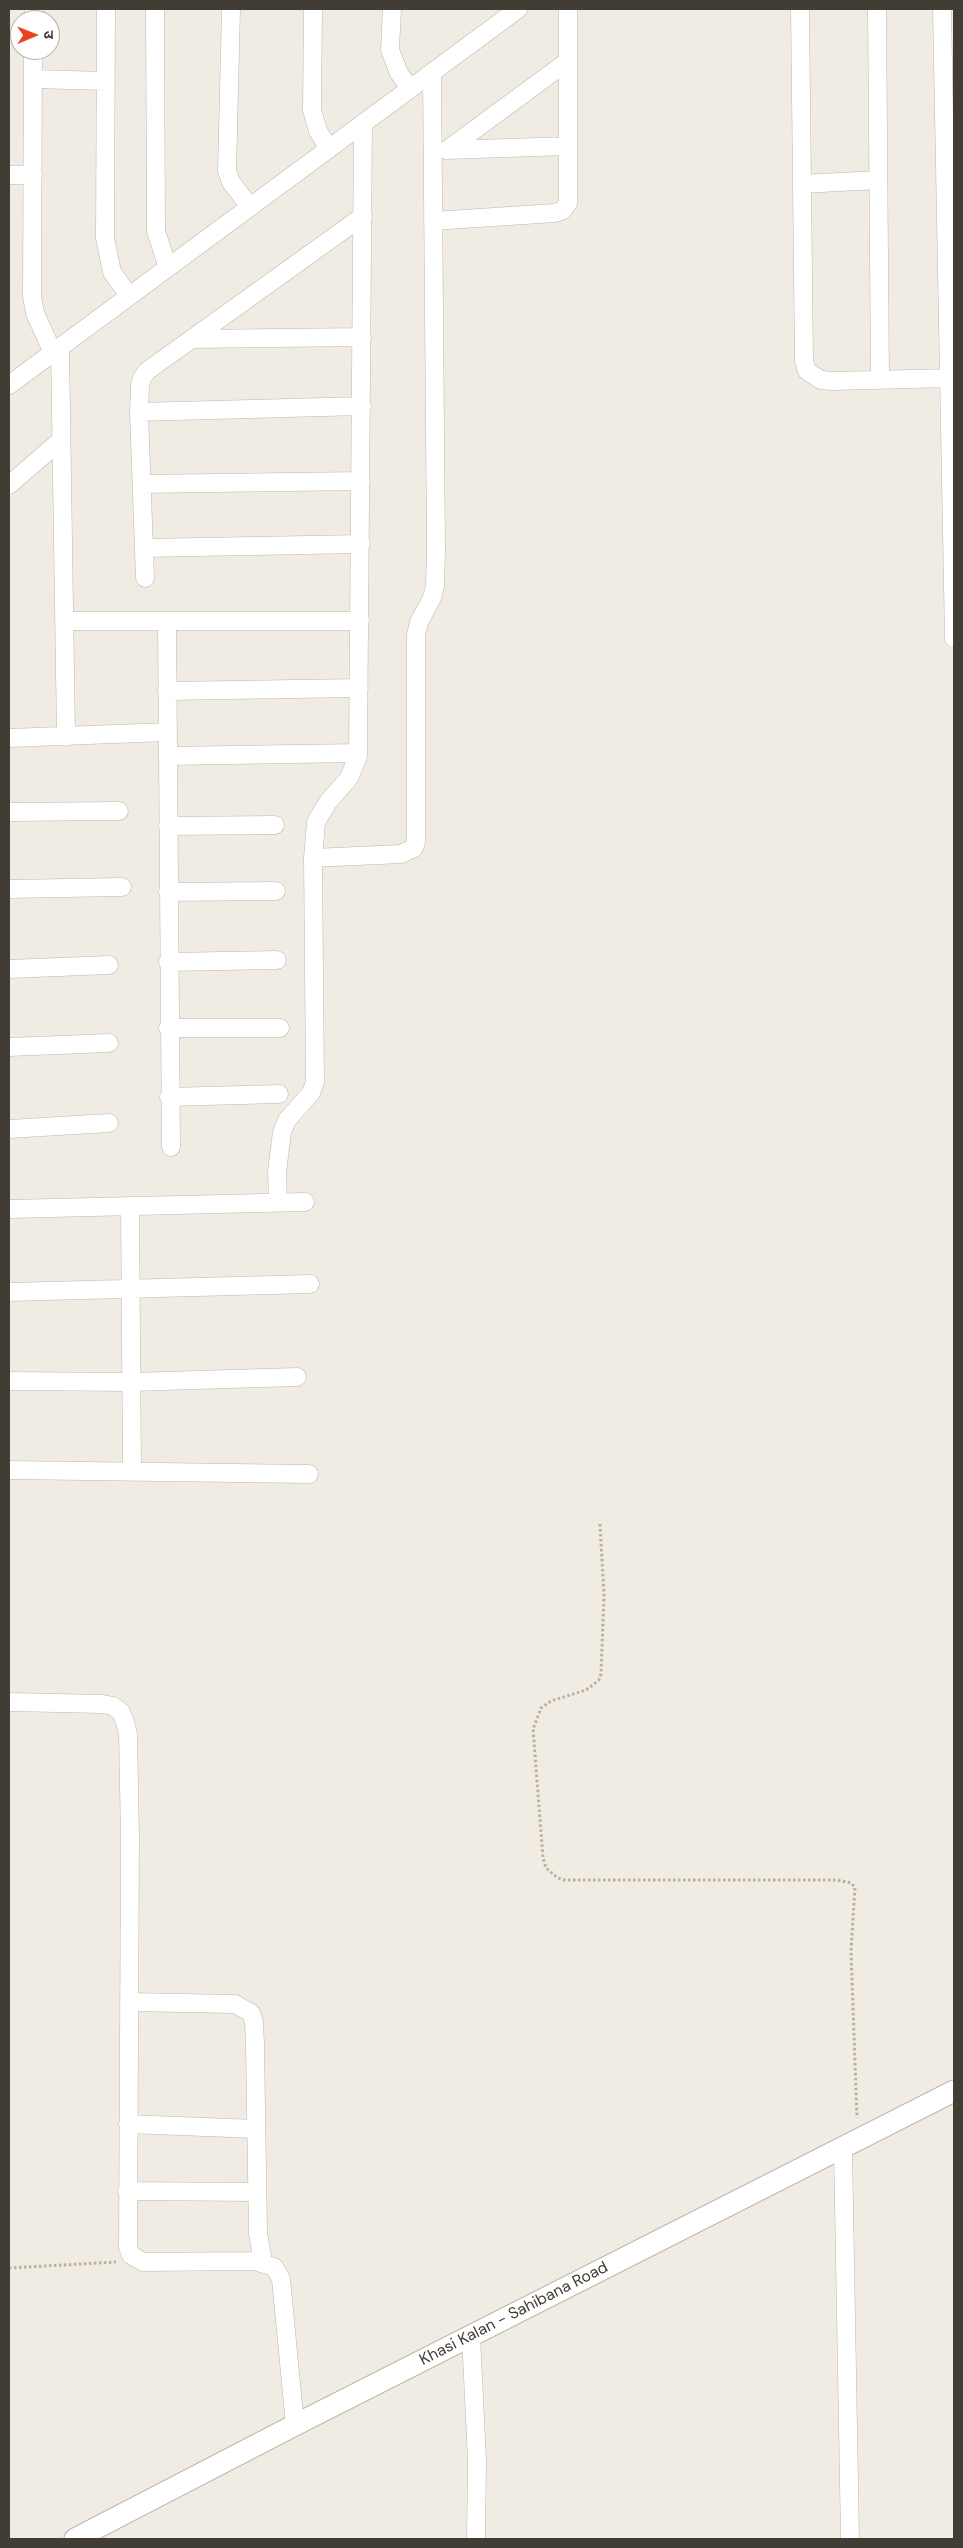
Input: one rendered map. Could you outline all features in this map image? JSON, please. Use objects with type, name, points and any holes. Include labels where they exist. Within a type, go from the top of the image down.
[{"type":"street","points":[[106,9],[105,238],[112,272],[129,296]]},
{"type":"street","points":[[155,9],[156,231],[168,268]]},
{"type":"street","points":[[230,9],[227,171],[231,182],[250,207]]},
{"type":"street","points":[[313,9],[312,110],[318,131],[329,149]]},
{"type":"street","points":[[392,9],[390,50],[399,73],[410,89]]},
{"type":"street","points":[[9,385],[432,73],[494,17],[518,9]]},
{"type":"street","points":[[433,221],[555,213],[563,210],[568,203],[568,9]]},
{"type":"street","points":[[800,9],[804,361],[807,371],[811,375],[827,381],[950,378]]},
{"type":"street","points":[[877,9],[880,380]]},
{"type":"street","points":[[942,9],[949,55],[952,358],[950,378],[953,426],[954,638]]},
{"type":"street","points":[[33,60],[32,296],[35,313],[56,350],[61,440],[66,736]]},
{"type":"street","points":[[440,150],[568,60]]},
{"type":"street","points":[[313,858],[401,854],[414,848],[416,842],[416,635],[419,622],[432,598],[435,586],[436,558],[433,221],[440,150],[432,73]]},
{"type":"street","points":[[33,79],[106,81]]},
{"type":"street","points":[[278,1203],[277,1172],[282,1132],[290,1116],[311,1093],[315,1082],[313,858],[316,822],[328,802],[349,778],[355,767],[358,753],[363,123]]},
{"type":"street","points":[[440,150],[568,146]]},
{"type":"street","points":[[9,175],[33,174]]},
{"type":"street","points":[[802,184],[878,180]]},
{"type":"street","points":[[145,578],[139,412],[142,378],[147,371],[362,216]]},
{"type":"street","points":[[192,339],[362,337]]},
{"type":"street","points":[[139,412],[362,406]]},
{"type":"street","points":[[9,485],[61,440]]},
{"type":"street","points":[[142,484],[361,481]]},
{"type":"street","points":[[144,548],[360,544]]},
{"type":"street","points":[[167,621],[168,1028],[171,1147]]},
{"type":"street","points":[[64,622],[360,621]]},
{"type":"street","points":[[167,691],[359,688]]},
{"type":"street","points":[[9,738],[168,732]]},
{"type":"street","points":[[168,756],[358,753]]},
{"type":"street","points":[[9,812],[119,810]]},
{"type":"street","points":[[168,826],[274,825]]},
{"type":"street","points":[[9,889],[122,887]]},
{"type":"street","points":[[168,892],[276,892]]},
{"type":"street","points":[[168,962],[277,960]]},
{"type":"street","points":[[9,969],[109,964]]},
{"type":"street","points":[[168,1028],[280,1028]]},
{"type":"street","points":[[9,1047],[109,1043]]},
{"type":"street","points":[[169,1098],[279,1094]]},
{"type":"street","points":[[9,1129],[109,1123]]},
{"type":"street","points":[[9,1209],[304,1202]]},
{"type":"street","points":[[130,1206],[132,1472]]},
{"type":"street","points":[[9,1292],[310,1284]]},
{"type":"street","points":[[9,1381],[131,1382],[297,1377]]},
{"type":"street","points":[[9,1470],[309,1474]]},
{"type":"street","points":[[9,1702],[102,1704],[113,1706],[120,1712],[125,1722],[128,1734],[130,1838],[128,2247],[131,2255],[139,2260],[153,2263],[263,2262],[274,2267],[281,2279],[295,2425]]},
{"type":"street","points":[[129,2002],[235,2004],[251,2013],[254,2022],[258,2233],[263,2262]]},
{"type":"street","name":"Khasi Kalan - Sahibana Road","points":[[76,2539],[295,2425],[954,2091]]},
{"type":"street","points":[[128,2124],[256,2128]]},
{"type":"street","points":[[850,2145],[850,2539]]},
{"type":"street","points":[[127,2191],[257,2192]]},
{"type":"street","points":[[471,2336],[477,2460],[476,2539]]},
{"type":"path","points":[[600,1524],[604,1595],[603,1653],[599,1680],[586,1690],[552,1701],[541,1708],[533,1729],[543,1858],[546,1868],[558,1878],[565,1880],[837,1880],[851,1883],[855,1887],[851,1951],[850,2145]]},
{"type":"path","points":[[9,2268],[139,2260]]}]
